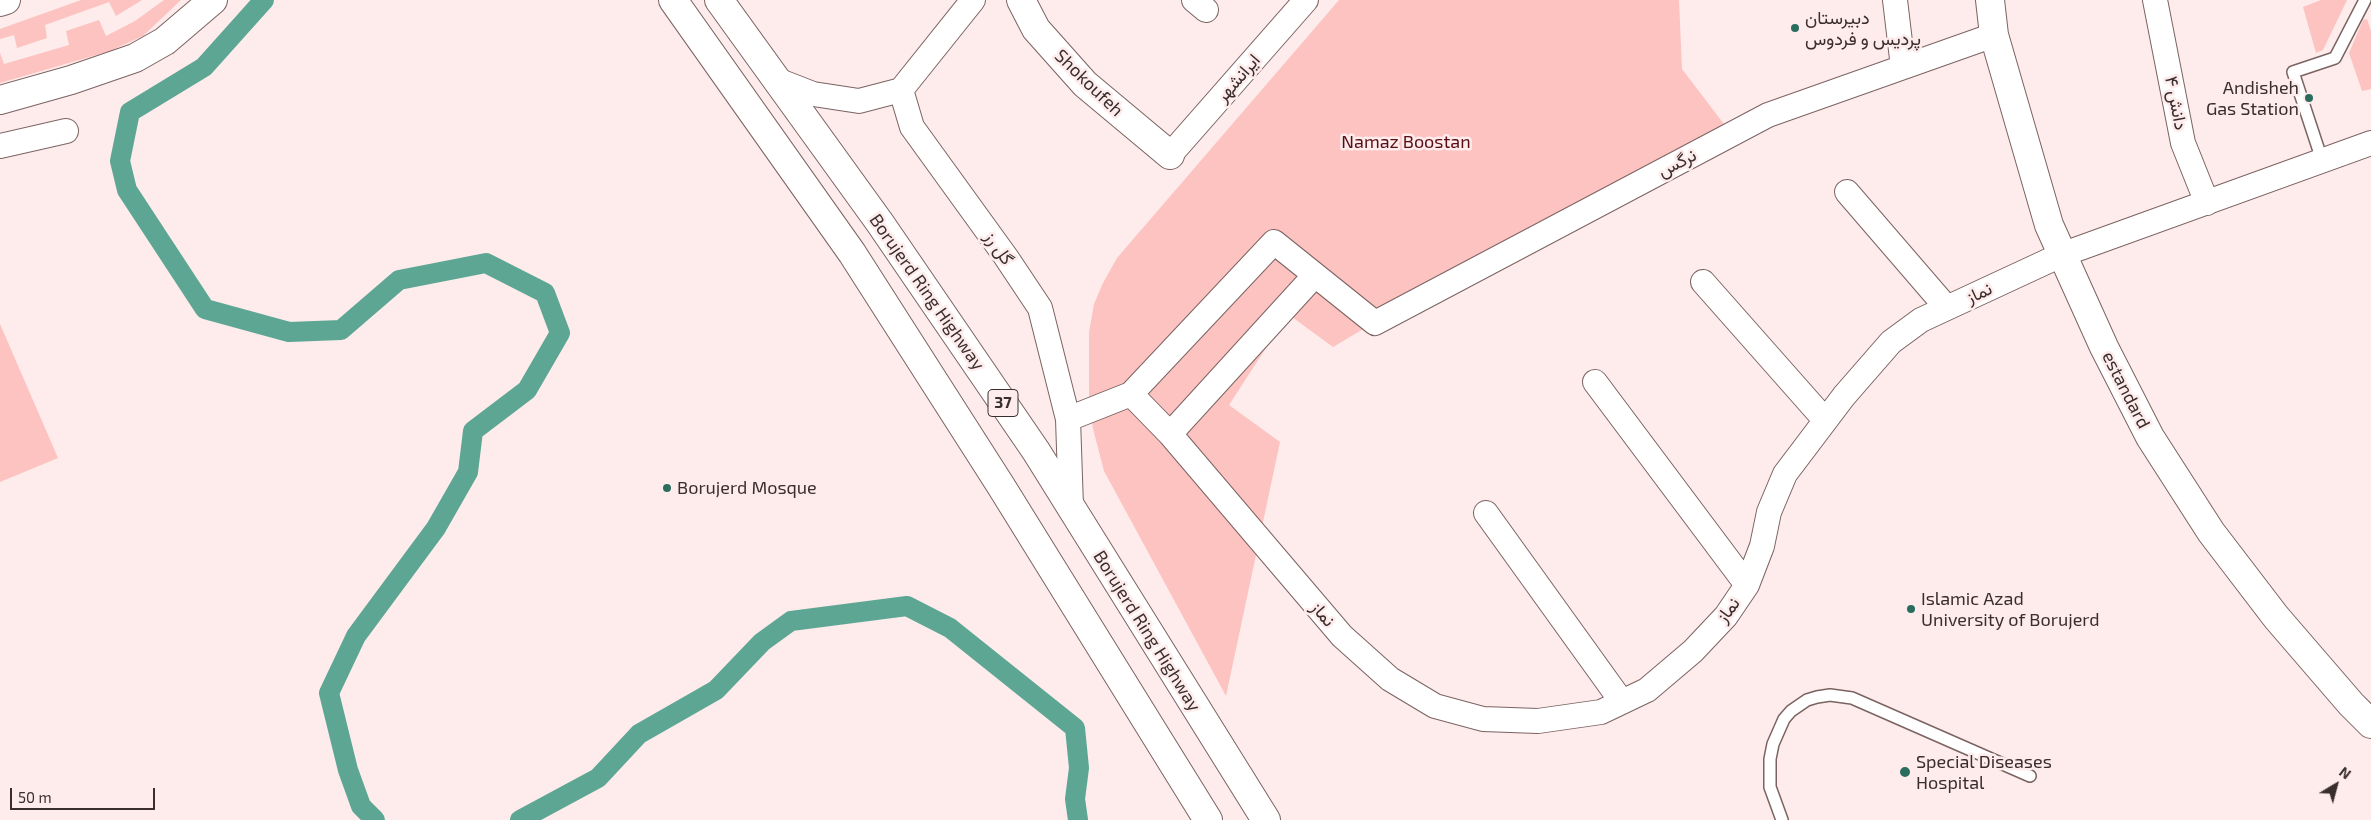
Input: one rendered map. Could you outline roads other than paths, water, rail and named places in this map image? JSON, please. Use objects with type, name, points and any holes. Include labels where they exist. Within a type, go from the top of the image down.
[{"type":"main road","points":[[0,2],[6,0]]},
{"type":"main road","points":[[0,100],[71,80],[135,58],[165,41],[213,0]]},
{"type":"main road","points":[[673,0],[852,253],[1001,486],[1208,820]]},
{"type":"main road","name":"Borujerd Ring Highway","points":[[719,0],[880,223],[1036,451],[1266,820]]},
{"type":"main road","name":"Shokoufeh","points":[[1021,0],[1036,29],[1085,84],[1170,155]]},
{"type":"main road","name":"estandard","points":[[1990,0],[1994,35],[2048,225],[2108,356],[2150,437],[2179,485],[2211,532],[2276,617],[2350,704],[2371,724]]},
{"type":"street","points":[[778,80],[813,94],[859,101],[901,90],[973,0]]},
{"type":"street","name":"ایرانشهر","points":[[1170,155],[1306,0]]},
{"type":"street","points":[[1895,0],[1903,68]]},
{"type":"street","name":"دانش ۴","points":[[2156,0],[2183,143],[2207,203]]},
{"type":"street","name":"نرگس","points":[[1315,275],[1375,323],[1768,115],[1994,35]]},
{"type":"street","name":"گل رز","points":[[901,90],[912,126],[1006,257],[1040,308],[1068,419],[1071,507]]},
{"type":"street","points":[[0,146],[66,131]]},
{"type":"street","name":"نماز","points":[[1131,394],[1170,434],[1342,636],[1390,679],[1435,706],[1483,719],[1538,722],[1601,712],[1647,690],[1693,651],[1726,616],[1747,585],[1762,546],[1769,512],[1785,474],[1826,420],[1891,342],[1921,320],[2061,255],[2371,143]]},
{"type":"street","points":[[1847,192],[1947,308]]},
{"type":"street","points":[[1068,419],[1131,394],[1274,242],[1315,275],[1170,434]]},
{"type":"street","points":[[1703,282],[1826,420]]},
{"type":"street","points":[[1595,382],[1747,585]]},
{"type":"street","points":[[1486,513],[1622,702]]},
{"type":"lane","points":[[2322,160],[2293,72],[2335,58],[2365,0]]},
{"type":"lane","points":[[1782,820],[1770,787],[1770,760],[1773,744],[1784,719],[1791,711],[1806,700],[1816,697],[1830,695],[1852,698],[2030,776]]},
{"type":"waterway","points":[[264,0],[204,67],[130,112],[120,161],[127,190],[205,309],[289,332],[341,330],[399,280],[486,263],[545,293],[560,333],[527,390],[473,431],[468,472],[436,528],[356,636],[329,693],[348,770],[361,806],[375,820]]},
{"type":"waterway","points":[[520,820],[598,778],[639,734],[716,690],[762,642],[791,621],[907,606],[950,628],[1075,728],[1079,768],[1075,799],[1078,820]]},
{"type":"place","name":"دبیرستان پردیس و فردوس","points":[[1795,28]]},
{"type":"place","name":"Andisheh Gas Station","points":[[2309,98]]},
{"type":"place","name":"Borujerd Mosque","points":[[667,488]]},
{"type":"place","name":"Islamic Azad University of Borujerd","points":[[1911,609]]},
{"type":"place","name":"Special Diseases Hospital","points":[[1905,772]]},
{"type":"park label","name":"Namaz Boostan","points":[[1406,142]]}]
